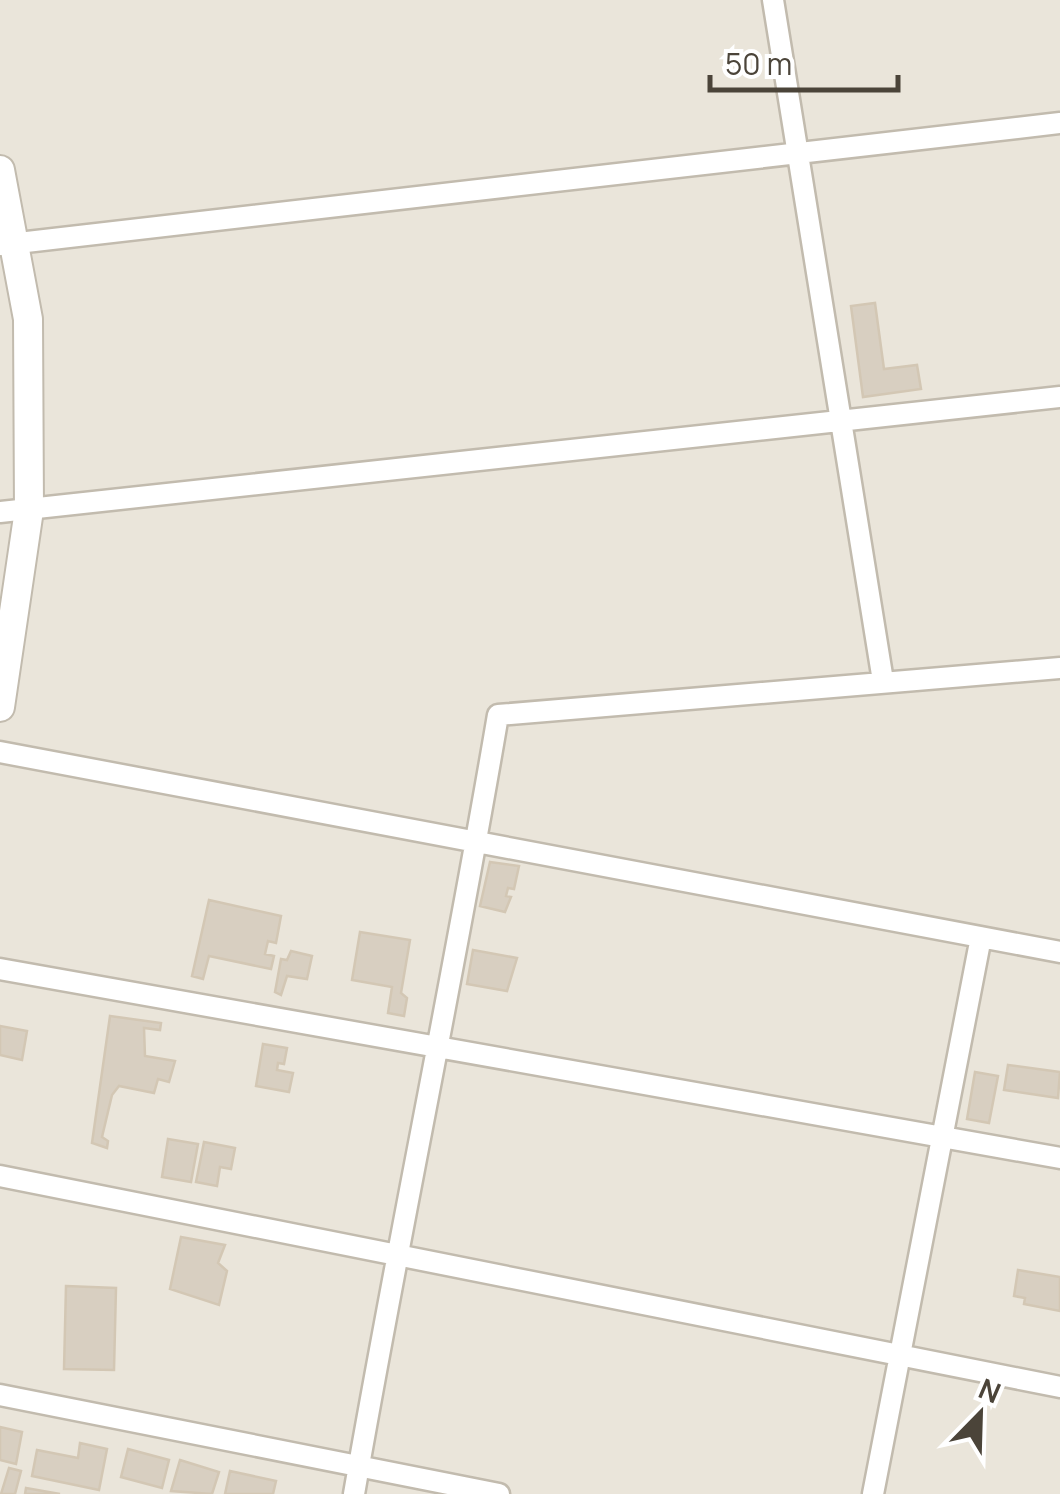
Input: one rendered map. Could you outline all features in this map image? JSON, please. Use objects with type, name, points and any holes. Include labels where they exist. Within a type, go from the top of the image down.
[{"type":"street","points":[[773,0],[883,682]]},
{"type":"street","points":[[7,245],[1060,123]]},
{"type":"street","points":[[0,170],[7,245],[28,319],[29,510],[0,707]]},
{"type":"street","points":[[0,512],[1060,397]]},
{"type":"street","points":[[354,1494],[498,715],[1060,668]]},
{"type":"street","points":[[0,752],[1060,952]]},
{"type":"street","points":[[873,1494],[981,937]]},
{"type":"street","points":[[0,969],[1060,1158]]},
{"type":"street","points":[[0,1176],[1060,1387]]},
{"type":"street","points":[[0,1395],[499,1494]]},
{"type":"shaded area","points":[[0,0],[1060,0],[1060,1494],[0,1494]]},
{"type":"building","points":[[875,303],[884,369],[917,365],[921,389],[863,397],[851,306]]},
{"type":"building","points":[[490,862],[519,866],[514,889],[508,888],[506,896],[511,897],[505,912],[480,906]]},
{"type":"building","points":[[209,900],[281,916],[276,943],[268,941],[265,954],[274,956],[271,969],[209,956],[203,979],[192,976]]},
{"type":"building","points":[[360,932],[410,940],[401,993],[407,998],[404,1016],[388,1013],[392,987],[352,980]]},
{"type":"building","points":[[473,950],[517,958],[507,991],[467,984]]},
{"type":"building","points":[[291,951],[312,956],[307,979],[287,976],[281,995],[275,992],[281,959],[287,960]]},
{"type":"building","points":[[110,1016],[161,1023],[160,1030],[144,1028],[145,1056],[175,1061],[169,1082],[158,1079],[154,1093],[119,1086],[112,1095],[102,1137],[108,1141],[107,1148],[92,1143]]},
{"type":"building","points":[[0,1026],[27,1031],[22,1060],[0,1055]]},
{"type":"building","points":[[263,1044],[287,1048],[284,1064],[278,1063],[277,1070],[293,1073],[289,1092],[256,1086]]},
{"type":"building","points":[[1008,1065],[1060,1072],[1058,1098],[1004,1090]]},
{"type":"building","points":[[975,1072],[998,1076],[989,1123],[967,1119]]},
{"type":"building","points":[[168,1139],[198,1144],[191,1182],[162,1177]]},
{"type":"building","points":[[204,1142],[235,1148],[231,1169],[220,1167],[217,1186],[196,1182]]},
{"type":"building","points":[[181,1237],[225,1245],[218,1263],[227,1271],[219,1305],[170,1289]]},
{"type":"building","points":[[1018,1270],[1060,1277],[1060,1311],[1024,1304],[1025,1298],[1014,1296]]},
{"type":"building","points":[[66,1286],[116,1288],[114,1370],[64,1369]]},
{"type":"building","points":[[0,1427],[22,1432],[16,1464],[0,1460]]},
{"type":"building","points":[[80,1443],[107,1449],[99,1490],[32,1476],[37,1450],[78,1458]]},
{"type":"building","points":[[128,1449],[169,1460],[162,1488],[121,1477]]},
{"type":"building","points":[[180,1460],[219,1472],[212,1494],[171,1491]]},
{"type":"building","points":[[9,1468],[21,1471],[15,1494],[1,1494]]},
{"type":"building","points":[[230,1471],[276,1481],[273,1494],[225,1494]]},
{"type":"building","points":[[26,1488],[60,1494],[25,1494]]}]
